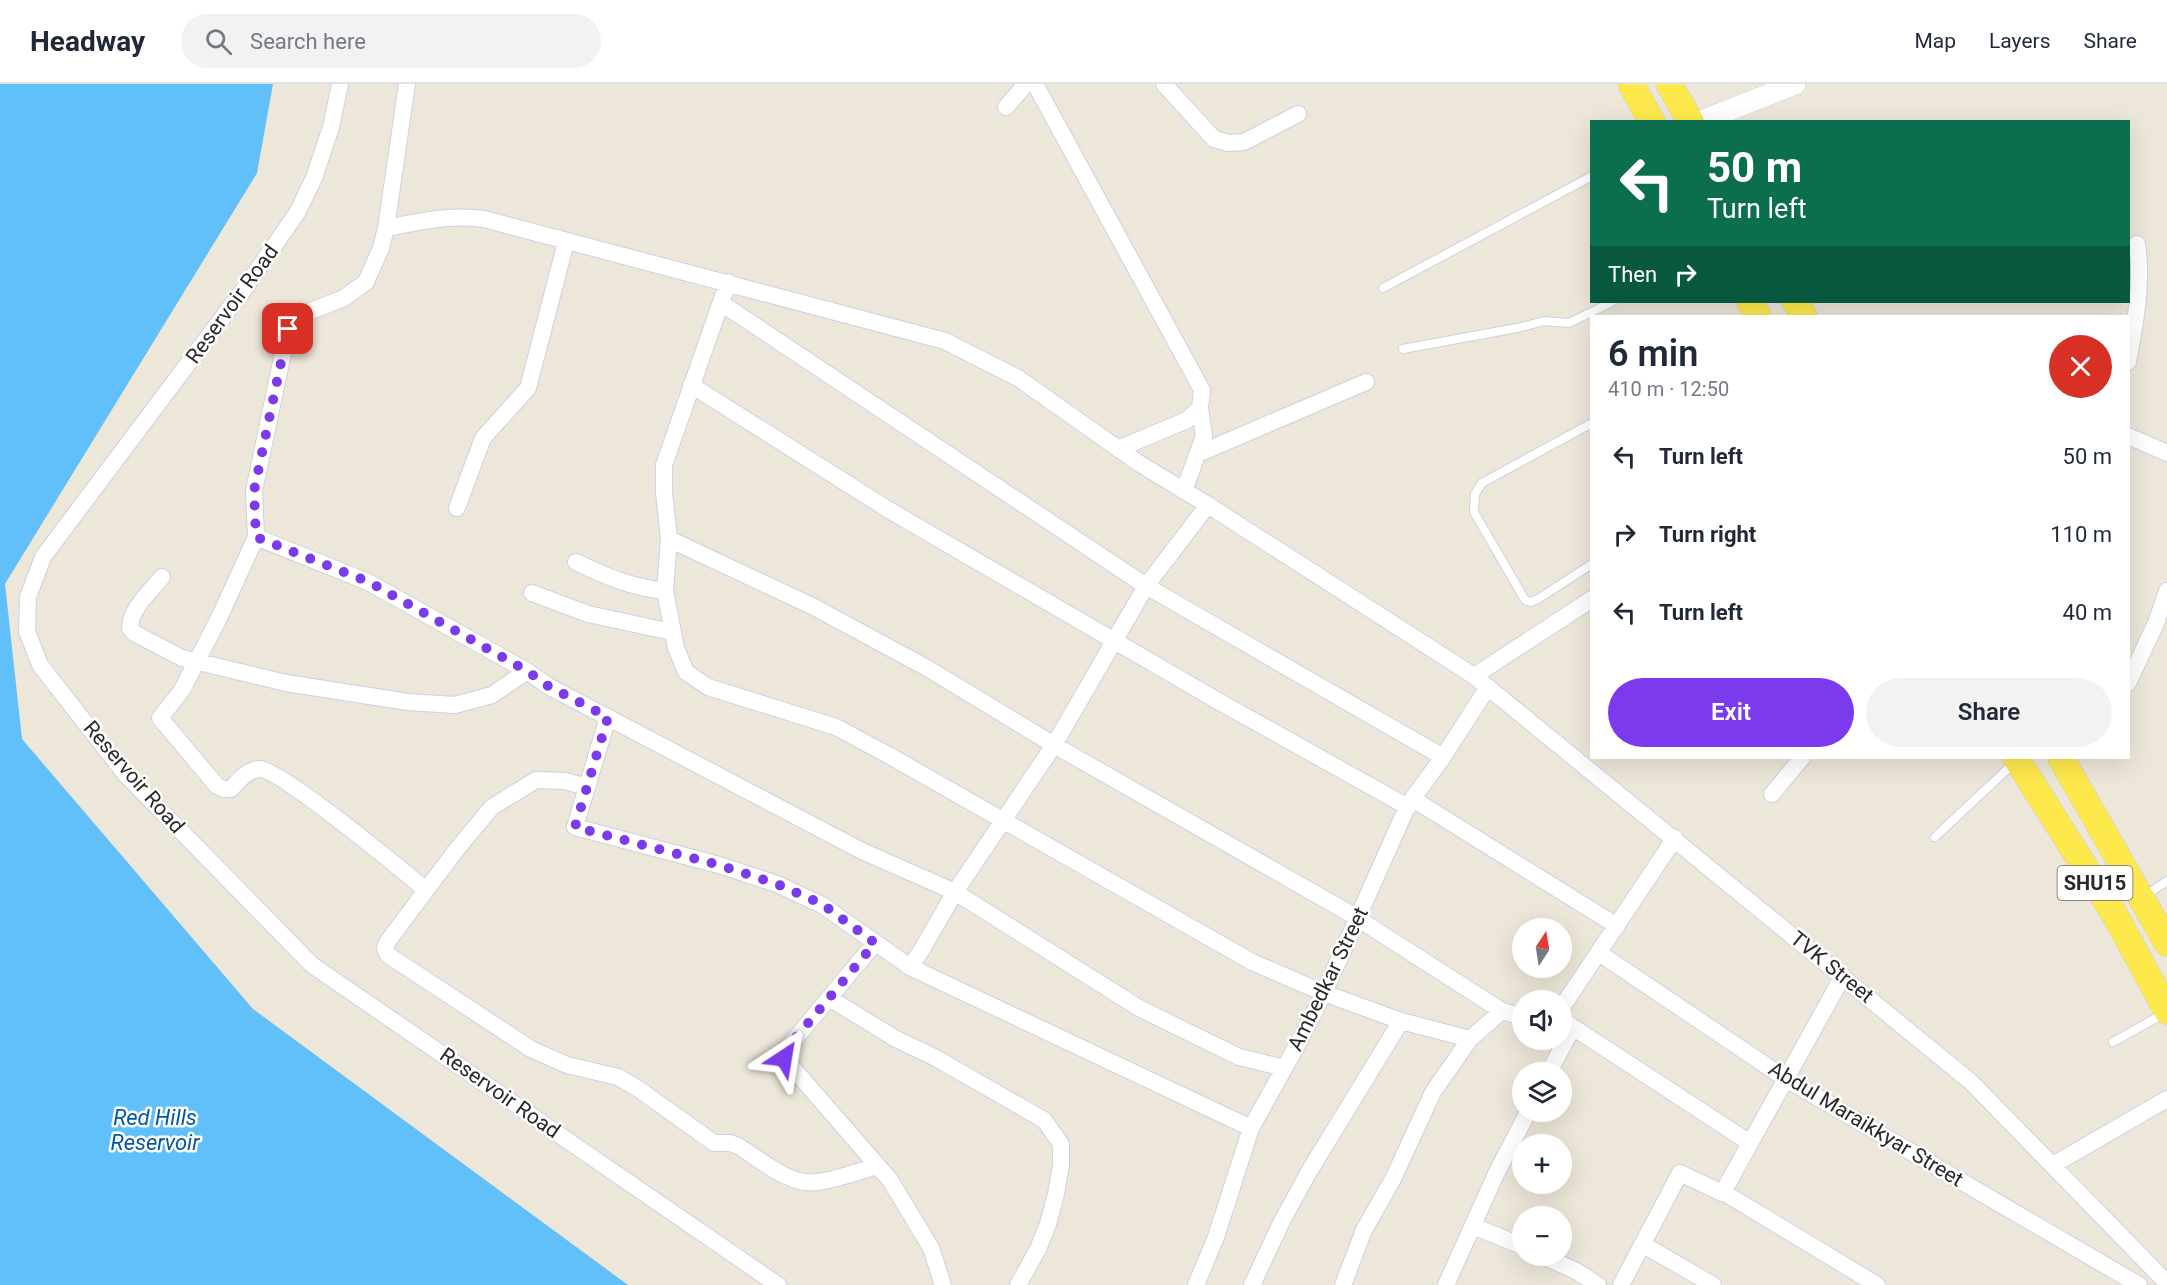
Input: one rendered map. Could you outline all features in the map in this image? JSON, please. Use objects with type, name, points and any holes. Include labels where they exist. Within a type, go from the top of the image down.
[{"type":"main road","points":[[1631,84],[1651,120]]},
{"type":"main road","points":[[1669,84],[1690,120]]},
{"type":"main road","name":"SHU15","points":[[2016,759],[2115,915],[2167,1012]]},
{"type":"main road","name":"SHU15","points":[[2062,759],[2167,943]]},
{"type":"street","name":"Reservoir Road","points":[[340,84],[332,127],[314,178],[297,213],[244,289],[43,557],[28,597],[27,631],[40,665],[126,775],[312,965],[778,1285]]},
{"type":"street","points":[[407,84],[386,228],[381,248],[366,282],[344,298],[306,314],[288,329],[254,491],[256,537],[197,662],[182,690],[160,718],[217,786],[231,789],[252,771],[260,769],[269,771],[314,801],[426,890]]},
{"type":"street","points":[[1006,107],[1026,84]]},
{"type":"street","points":[[1035,84],[1202,390],[1200,408],[1204,436],[1184,491]]},
{"type":"street","points":[[1164,84],[1215,139],[1228,144],[1244,142],[1298,114]]},
{"type":"street","points":[[1704,120],[1795,84]]},
{"type":"street","name":"TVK Street","points":[[386,228],[465,216],[484,219],[728,282],[945,342],[1018,378],[1118,449],[1488,687],[1971,1082],[2167,1283]]},
{"type":"street","points":[[457,508],[483,438],[528,388],[566,242]]},
{"type":"street","points":[[2131,334],[2140,262],[2137,244]]},
{"type":"street","points":[[728,282],[664,465],[664,492],[669,539],[665,591],[676,648],[686,672],[708,687],[836,727],[1252,962],[1324,993],[1401,1021],[1470,1039]]},
{"type":"street","points":[[721,303],[1146,586],[1443,757]]},
{"type":"street","points":[[1198,454],[1366,382]]},
{"type":"street","points":[[692,385],[889,510],[1115,642],[1410,803],[1617,926]]},
{"type":"street","points":[[1118,449],[1187,420],[1200,408]]},
{"type":"street","points":[[2130,437],[2167,453]]},
{"type":"street","points":[[910,967],[955,892],[1054,746],[1146,586],[1208,505]]},
{"type":"street","points":[[256,537],[369,582],[527,671],[548,686],[862,851],[955,892],[1139,1008],[1239,1057],[1284,1068]]},
{"type":"street","points":[[669,539],[814,607],[927,668],[1054,746],[1357,918],[1502,1011],[1512,1014]]},
{"type":"street","points":[[576,562],[615,581],[640,588],[665,591]]},
{"type":"street","points":[[162,577],[134,612],[130,620],[130,628],[134,633],[174,654],[197,662],[286,683],[408,702],[455,705],[492,695],[527,671]]},
{"type":"street","points":[[2130,679],[2156,623],[2167,591]]},
{"type":"street","points":[[532,593],[588,614],[672,632]]},
{"type":"street","points":[[1474,676],[1590,603]]},
{"type":"street","name":"Ambedkar Street","points":[[1196,1285],[1216,1237],[1251,1128],[1324,993],[1410,803],[1488,687]]},
{"type":"street","points":[[608,717],[575,827],[707,862],[777,884],[822,904],[910,967],[1251,1128]]},
{"type":"street","points":[[1772,794],[1801,759]]},
{"type":"street","points":[[587,787],[565,781],[536,780],[492,807],[388,941],[385,948],[388,955],[531,1049],[567,1065],[618,1077],[714,1143],[738,1146],[787,1176],[806,1182],[878,1166]]},
{"type":"street","points":[[1572,992],[1674,838]]},
{"type":"street","points":[[875,943],[784,1052],[784,1058],[890,1180],[931,1248],[943,1285]]},
{"type":"street","name":"Abdul Maraikkyar Street","points":[[1599,953],[1786,1079],[2139,1285]]},
{"type":"street","points":[[1724,1192],[1844,976]]},
{"type":"street","points":[[829,998],[896,1039],[954,1068],[1044,1120],[1061,1144],[1061,1165],[1048,1224],[1038,1249],[1018,1285]]},
{"type":"street","points":[[1343,1285],[1364,1230],[1393,1179],[1433,1092],[1470,1039],[1502,1011]]},
{"type":"street","points":[[1252,1285],[1282,1221],[1310,1170],[1401,1021]]},
{"type":"street","points":[[1572,1027],[1750,1143]]},
{"type":"street","points":[[2053,1165],[2167,1099]]},
{"type":"street","points":[[1446,1285],[1496,1174],[1523,1122]]},
{"type":"street","points":[[1621,1285],[1680,1173],[1724,1192],[1877,1285]]},
{"type":"street","points":[[1473,1226],[1512,1242]]},
{"type":"street","points":[[1642,1244],[1713,1285]]},
{"type":"street","points":[[1565,1266],[1598,1285]]},
{"type":"lane","points":[[1383,288],[1590,177]]},
{"type":"lane","points":[[1403,349],[1544,321],[1569,323],[1610,303]]},
{"type":"lane","points":[[1590,424],[1482,483],[1475,494],[1474,512],[1525,600],[1531,602],[1538,599],[1590,565]]},
{"type":"lane","points":[[1935,837],[2016,759]]},
{"type":"lane","points":[[2142,898],[2167,881]]},
{"type":"lane","points":[[2113,1042],[2167,1012]]},
{"type":"water","name":"Red Hills Reservoir","points":[[0,84],[273,84],[257,173],[5,584],[22,739],[253,1009],[628,1285],[0,1285]]},
{"type":"route","points":[[288,329],[254,491],[256,537],[369,582],[527,671],[548,686],[608,717],[575,827],[719,865],[777,884],[822,904],[875,943],[784,1052],[784,1058]]}]
